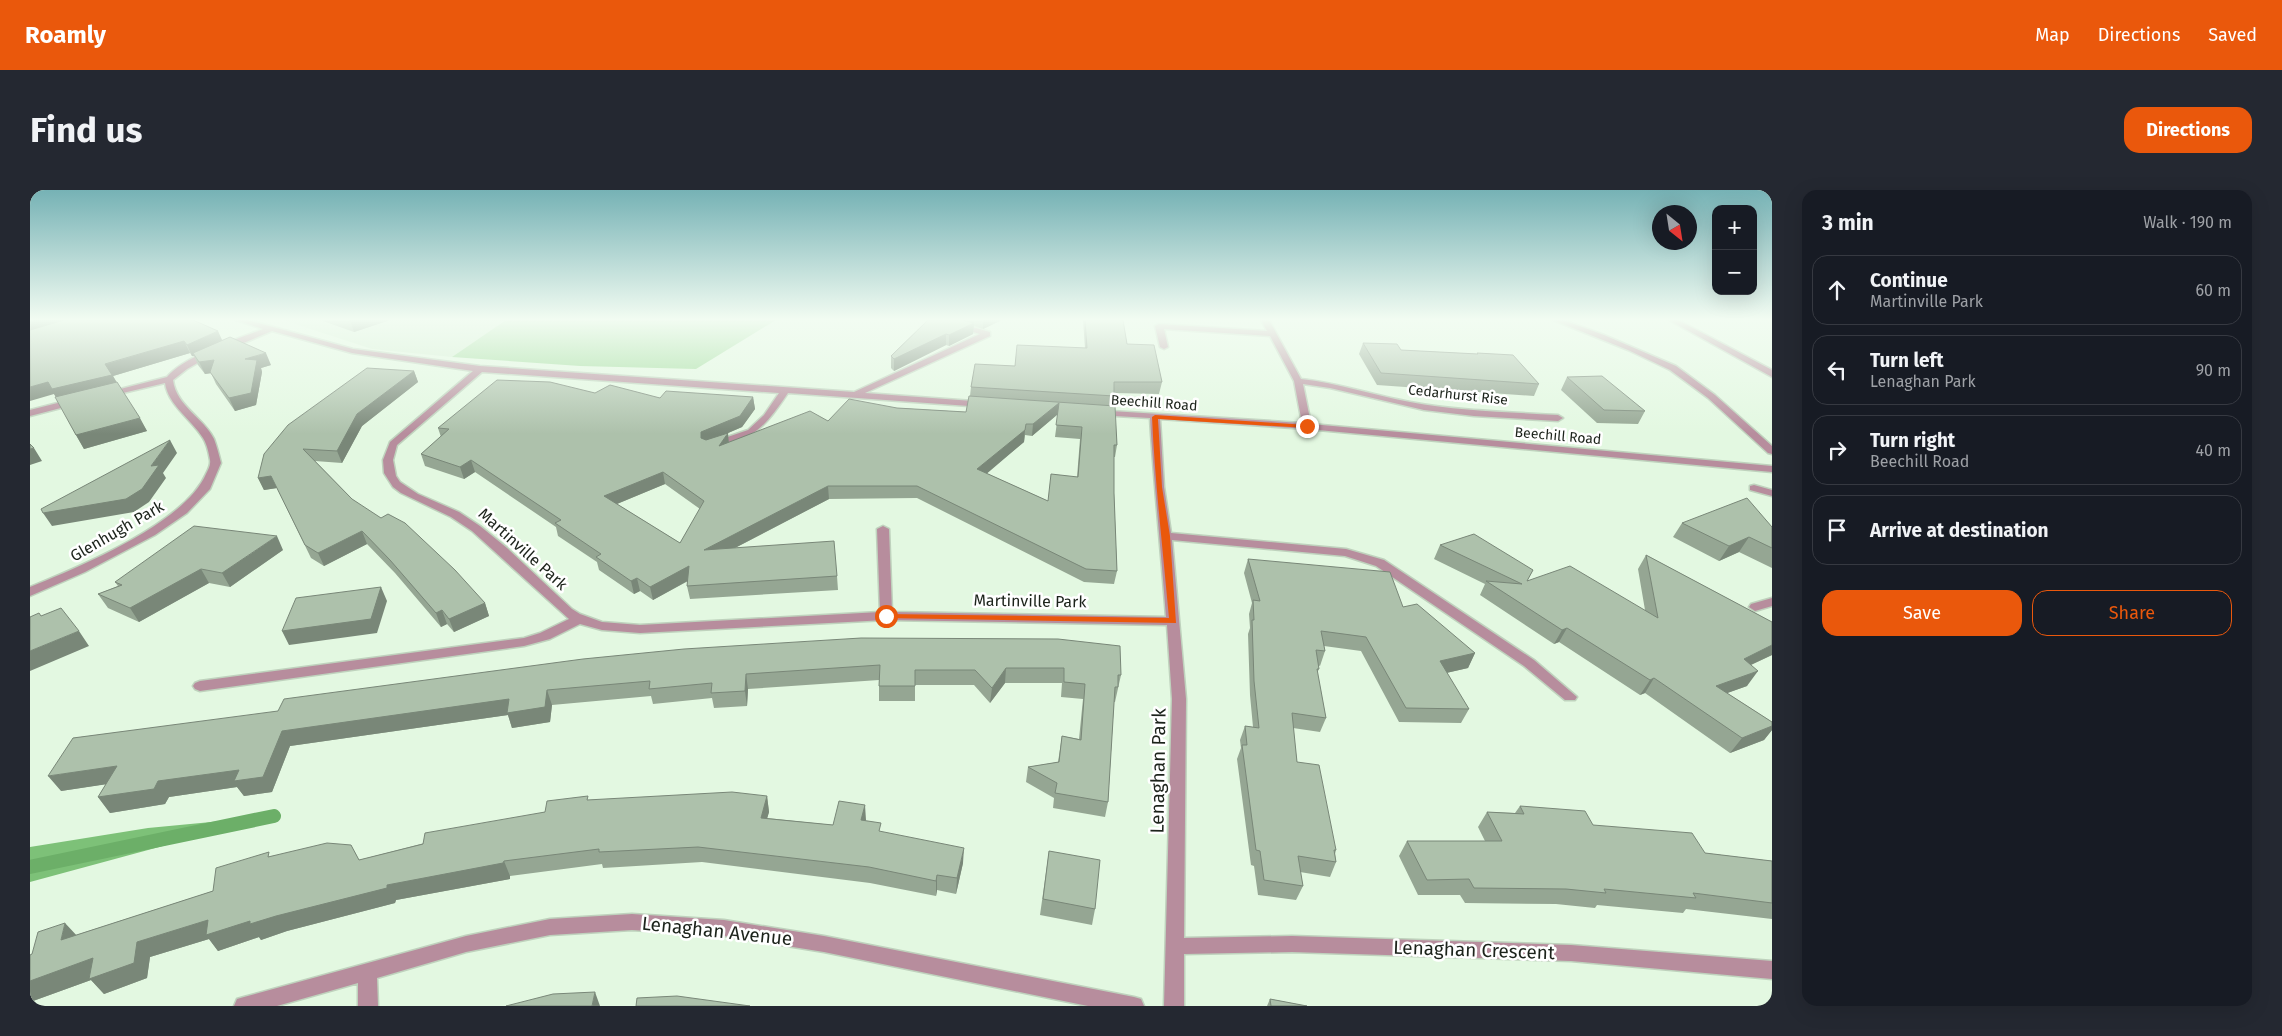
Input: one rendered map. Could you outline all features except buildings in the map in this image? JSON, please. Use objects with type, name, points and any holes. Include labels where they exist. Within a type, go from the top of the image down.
[{"type":"street","points":[[30,413],[169,379],[174,374],[202,358]]},
{"type":"street","points":[[406,358],[480,369],[997,405]]},
{"type":"street","points":[[856,394],[934,358]]},
{"type":"street","points":[[1286,358],[1298,381],[1307,426]]},
{"type":"street","points":[[1651,358],[1672,368],[1702,390],[1772,451]]},
{"type":"street","points":[[1743,358],[1772,374]]},
{"type":"street","name":"Martinville Park","points":[[480,369],[393,444],[387,456],[388,468],[392,478],[404,490],[462,518],[479,530],[578,620],[592,625],[640,629],[886,616],[1173,621]]},
{"type":"street","name":"Glenhugh Park","points":[[30,592],[85,568],[139,540],[166,523],[190,504],[207,485],[216,468],[216,454],[211,441],[182,407],[169,384],[169,379]]},
{"type":"street","name":"Cedarhurst Rise","points":[[1298,381],[1322,383],[1352,389],[1425,408],[1558,418]]},
{"type":"street","points":[[708,447],[751,432],[767,417],[786,389]]},
{"type":"street","name":"Beechill Road","points":[[1086,412],[1307,426],[1772,469]]},
{"type":"street","name":"Lenaghan Park","points":[[1155,417],[1159,487],[1166,536],[1179,708],[1174,1006]]},
{"type":"street","points":[[1754,488],[1772,493]]},
{"type":"street","points":[[883,529],[886,616]]},
{"type":"street","points":[[1166,536],[1346,553],[1380,563],[1529,663],[1570,697]]},
{"type":"street","points":[[1755,607],[1772,602]]},
{"type":"street","points":[[200,686],[524,642],[545,636],[578,620]]},
{"type":"street","name":"Lenaghan Avenue","points":[[244,1006],[367,970],[466,944],[550,927],[632,922],[724,928],[824,944],[1134,1006]]},
{"type":"street","name":"Lenaghan Crescent","points":[[1174,946],[1292,944],[1571,953],[1772,970]]},
{"type":"street","points":[[367,970],[368,1006]]},
{"type":"green space","points":[[467,358],[714,358],[696,369],[580,366]]},
{"type":"green space","points":[[274,816],[30,882],[30,847],[148,828]]},
{"type":"waterway","points":[[30,867],[274,816]]},
{"type":"route","points":[[886,616],[1173,621],[1166,536],[1159,487],[1155,417],[1307,426]]}]
